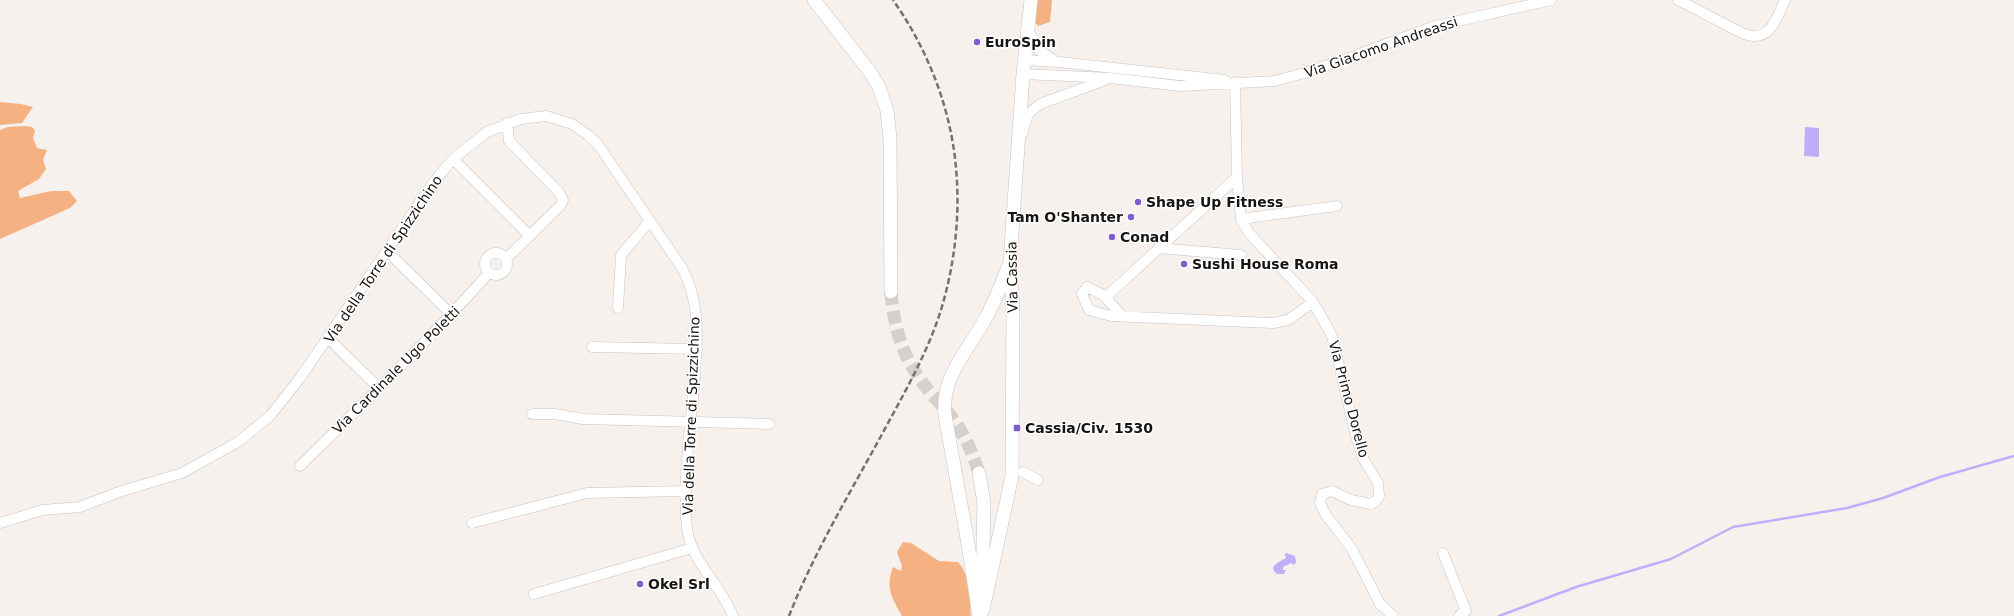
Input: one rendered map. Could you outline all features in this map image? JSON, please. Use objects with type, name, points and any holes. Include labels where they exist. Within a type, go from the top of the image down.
[{"type":"main road","points":[[814,0],[870,72],[879,87],[887,110],[890,139],[891,292]]},
{"type":"main road","name":"Via Cassia","points":[[982,614],[1012,476],[1013,311],[1010,261],[1022,74],[1031,0]]},
{"type":"main road","points":[[982,614],[945,415],[945,400],[952,372],[990,311],[1010,261]]},
{"type":"main road","points":[[979,474],[984,503],[982,614]]},
{"type":"street","name":"Via Giacomo Andreassi","points":[[1022,74],[1110,78],[1180,86],[1232,86],[1285,79],[1349,58],[1432,27],[1551,0]]},
{"type":"street","points":[[1678,0],[1744,34],[1756,37],[1762,36],[1769,31],[1785,0]]},
{"type":"street","name":"Via Giacomo Andreassi","points":[[1028,30],[1038,50],[1059,62]]},
{"type":"street","name":"Via Giacomo Andreassi","points":[[1024,60],[1059,62],[1221,79],[1232,86]]},
{"type":"street","points":[[1076,90],[1078,65]]},
{"type":"street","name":"Via Giacomo Andreassi","points":[[1017,153],[1027,119],[1033,108],[1043,102],[1110,78]]},
{"type":"street","points":[[1232,86],[1241,219],[1337,206]]},
{"type":"street","name":"Via della Torre di Spizzichino","points":[[0,523],[43,510],[80,507],[122,491],[182,473],[217,455],[238,442],[270,416],[329,339],[415,207],[452,159],[487,132],[507,123],[528,117],[546,116],[565,120],[583,131],[600,148],[682,268],[692,288],[696,309],[697,348],[686,491],[687,528],[692,548],[724,597],[733,616]]},
{"type":"street","points":[[506,260],[560,206],[563,200],[558,191],[509,141],[507,123]]},
{"type":"street","points":[[452,159],[530,236]]},
{"type":"street","points":[[1238,177],[1108,295],[1103,295],[1087,287],[1082,294],[1089,310],[1111,316],[1273,323],[1288,320],[1313,302]]},
{"type":"street","name":"Via Primo Dorello","points":[[1241,219],[1249,232],[1313,302],[1332,336],[1358,440],[1364,460],[1378,484],[1379,496],[1377,500],[1371,504],[1351,500],[1332,491],[1327,491],[1322,494],[1320,503],[1326,515],[1352,549],[1380,604],[1393,616]]},
{"type":"street","points":[[618,308],[621,255],[650,221]]},
{"type":"street","points":[[1158,248],[1241,255]]},
{"type":"street","points":[[498,253],[506,260],[507,267],[502,273],[496,275],[489,273],[485,263],[490,254],[498,253]]},
{"type":"street","points":[[394,258],[452,314]]},
{"type":"street","name":"Via Cardinale Ugo Poletti","points":[[300,466],[452,314],[489,273]]},
{"type":"street","points":[[1108,295],[1107,299],[1122,316]]},
{"type":"street","points":[[329,339],[379,388]]},
{"type":"street","points":[[592,347],[697,348]]},
{"type":"street","points":[[532,414],[555,414],[583,419],[769,424]]},
{"type":"street","points":[[1024,472],[1038,480]]},
{"type":"street","points":[[472,524],[587,493],[686,491]]},
{"type":"street","points":[[534,594],[692,548]]},
{"type":"street","points":[[1443,554],[1466,611],[1459,616]]},
{"type":"shaded area","points":[[1033,0],[1052,0],[1050,22],[1038,26],[1031,17]]},
{"type":"shaded area","points":[[0,102],[33,107],[22,123],[0,125]]},
{"type":"shaded area","points":[[8,127],[32,127],[35,131],[33,138],[37,148],[47,150],[43,160],[46,169],[39,179],[18,191],[20,198],[51,191],[69,191],[77,201],[70,208],[0,239],[0,130]]},
{"type":"shaded area","points":[[1805,127],[1819,128],[1819,157],[1804,156]]},
{"type":"shaded area","points":[[903,542],[911,543],[939,561],[958,562],[967,581],[971,616],[902,616],[891,593],[890,581],[893,567],[901,571],[902,566],[897,552]]},
{"type":"shaded area","points":[[1286,553],[1295,556],[1296,562],[1294,565],[1291,563],[1283,567],[1283,570],[1286,570],[1284,574],[1277,574],[1273,567],[1286,558]]},
{"type":"waterway","points":[[1499,616],[1576,587],[1671,559],[1733,527],[1847,508],[1883,498],[1940,477],[2014,456]]},
{"type":"tunnel","points":[[891,292],[898,334],[910,364],[929,391],[957,425],[965,438],[979,473]]},
{"type":"railway","points":[[789,616],[822,543],[917,369],[941,310],[954,253],[957,215],[957,177],[952,137],[947,116],[934,75],[916,36],[893,0]]},
{"type":"place","name":"EuroSpin","points":[[977,42]]},
{"type":"place","name":"Shape Up Fitness","points":[[1138,202]]},
{"type":"place","name":"Tam O'Shanter","points":[[1131,217]]},
{"type":"place","name":"Conad","points":[[1112,237]]},
{"type":"place","name":"Sushi House Roma","points":[[1184,264]]},
{"type":"place","name":"Cassia/Civ. 1530","points":[[1017,428]]},
{"type":"place","name":"Okel Srl","points":[[640,584]]}]
